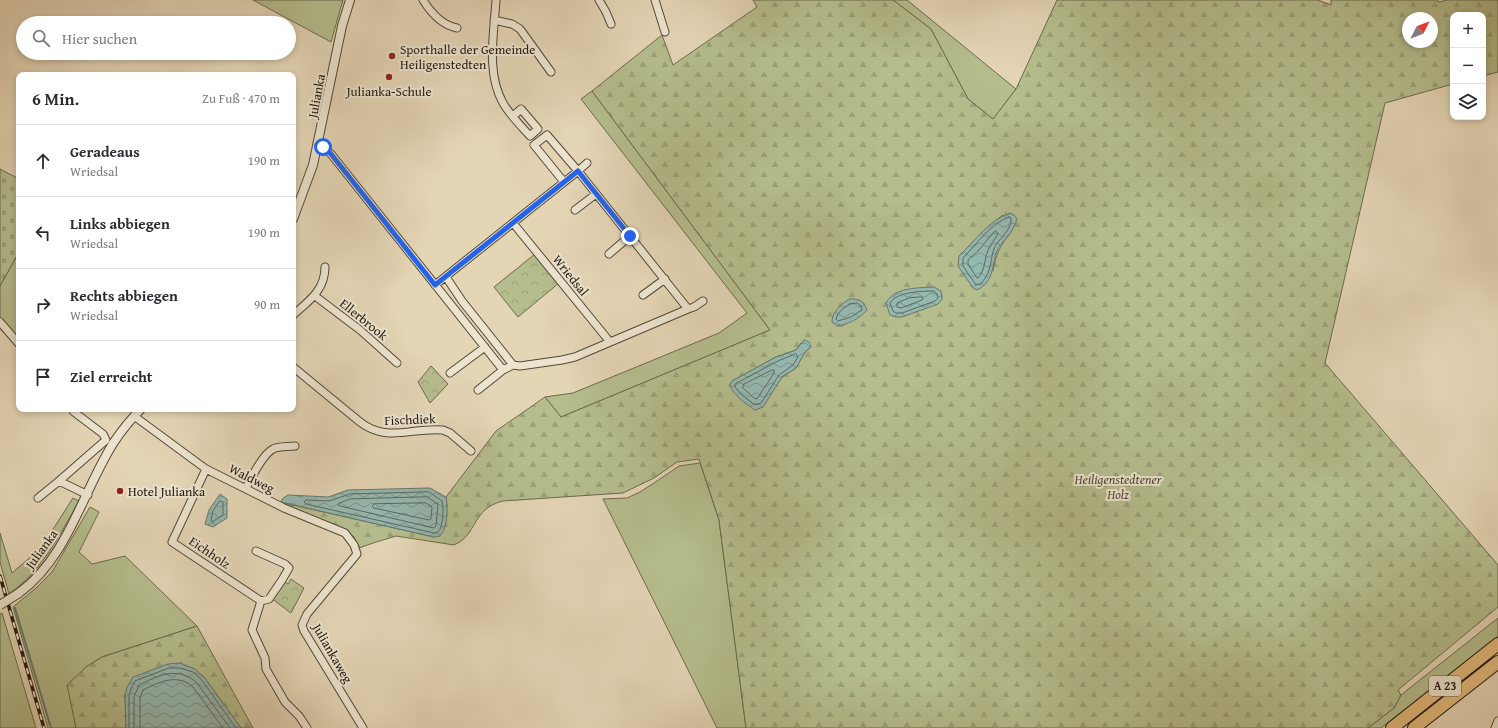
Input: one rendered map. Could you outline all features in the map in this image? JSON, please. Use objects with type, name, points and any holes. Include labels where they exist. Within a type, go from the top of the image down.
[{"type":"highway","name":"A 23","points":[[1392,728],[1498,644]]},
{"type":"highway","name":"A 23","points":[[1414,728],[1498,662]]},
{"type":"street","name":"Julianka","points":[[296,211],[308,181],[318,144],[342,26],[350,0]]},
{"type":"street","points":[[423,0],[438,20],[448,26],[456,28]]},
{"type":"street","points":[[496,0],[492,59],[495,80],[502,101],[513,116]]},
{"type":"street","points":[[599,0],[611,24]]},
{"type":"street","points":[[655,0],[664,32]]},
{"type":"street","points":[[494,20],[512,24],[520,29],[551,72]]},
{"type":"street","points":[[564,182],[534,145],[547,135],[578,171],[688,309]]},
{"type":"street","points":[[318,144],[331,154],[503,370]]},
{"type":"street","points":[[435,285],[587,163]]},
{"type":"street","points":[[575,210],[596,194]]},
{"type":"street","name":"Wriedsal","points":[[513,223],[610,342]]},
{"type":"street","points":[[609,254],[630,236]]},
{"type":"street","points":[[296,312],[314,296],[322,286],[325,275],[325,267]]},
{"type":"street","points":[[446,277],[462,301],[513,365]]},
{"type":"street","points":[[643,295],[664,279]]},
{"type":"street","name":"Ellerbrook","points":[[314,296],[360,330],[397,363]]},
{"type":"street","points":[[478,390],[503,370],[513,365],[520,366],[566,360],[694,307],[703,301]]},
{"type":"street","points":[[0,322],[16,341]]},
{"type":"street","points":[[450,373],[485,347]]},
{"type":"street","name":"Fischdiek","points":[[296,369],[360,422],[371,429],[386,433],[443,430],[450,433],[471,451]]},
{"type":"street","points":[[38,498],[106,440],[106,437],[103,434],[74,412]]},
{"type":"street","name":"Julianka","points":[[0,605],[19,593],[35,578],[55,555],[88,495],[114,443],[138,412]]},
{"type":"street","name":"Waldweg","points":[[134,416],[206,468],[284,508],[346,534],[354,545],[357,554]]},
{"type":"street","points":[[246,488],[258,467],[273,449],[294,446]]},
{"type":"street","name":"Eichholz","points":[[206,468],[172,542],[261,601]]},
{"type":"street","points":[[59,481],[88,495]]},
{"type":"street","points":[[256,551],[284,564],[289,568],[269,599],[261,601],[252,630],[265,658],[266,669],[285,702],[299,716],[307,728]]},
{"type":"street","name":"Juliankaweg","points":[[357,554],[307,614],[302,625],[304,631],[363,728]]},
{"type":"street","points":[[1495,728],[1498,721]]},
{"type":"green space","points":[[253,0],[343,0],[331,42],[296,23],[296,16],[283,16]]},
{"type":"green space","name":"Heiligenstedtener Holz","points":[[753,0],[893,0],[931,29],[968,99],[993,119],[1016,89],[1057,0],[1318,0],[1331,5],[1331,0],[1438,0],[1438,2],[1448,0],[1498,0],[1498,72],[1486,75],[1486,12],[1450,12],[1450,85],[1385,103],[1325,363],[1498,565],[1498,607],[1398,690],[1401,695],[1394,708],[1368,728],[746,728],[719,520],[699,459],[677,462],[654,478],[623,493],[503,501],[485,510],[462,541],[454,545],[396,536],[359,548],[354,537],[346,530],[283,504],[434,537],[447,506],[446,497],[496,431],[545,397],[561,417],[770,330],[592,91],[662,35],[673,65],[757,7]],"holes":[[[1003,215],[1010,233],[999,250],[993,271],[959,256]],[[801,343],[811,347],[805,352],[796,368],[782,377],[763,406],[755,410],[732,381],[776,357],[796,350]]]},
{"type":"green space","points":[[893,0],[907,0],[1016,89],[993,119],[968,99],[931,29]]},
{"type":"green space","points":[[592,91],[770,330],[561,417],[545,397],[573,393],[719,333],[747,313],[581,99]]},
{"type":"green space","points":[[0,169],[16,177],[16,257],[0,286]]},
{"type":"green space","points":[[535,254],[559,283],[518,317],[494,287]]},
{"type":"green space","points":[[16,257],[16,336],[0,317],[0,286]]},
{"type":"green space","points":[[431,366],[448,384],[430,403],[418,382]]},
{"type":"green space","points":[[700,463],[719,520],[746,728],[717,728],[603,499],[627,498],[640,492],[679,466]]},
{"type":"green space","points":[[73,498],[79,501],[49,552],[32,574],[9,594],[0,562],[0,533],[12,573],[41,548]]},
{"type":"green space","points":[[90,507],[99,512],[79,552],[92,564],[125,556],[197,626],[102,657],[86,667],[68,685],[76,728],[48,728],[13,607],[36,588],[52,572]]},
{"type":"green space","points":[[291,579],[304,588],[291,613],[271,598],[284,581],[288,584]]},
{"type":"green space","points":[[2,613],[36,728],[0,728],[0,614]]},
{"type":"green space","points":[[1498,618],[1498,636],[1381,728],[1368,728],[1394,708],[1401,695]]},
{"type":"green space","points":[[197,626],[253,728],[241,728],[204,677],[125,696],[126,728],[76,728],[67,685],[86,667],[102,657]]},
{"type":"water","points":[[1010,213],[1017,219],[1015,225],[998,249],[990,277],[983,286],[977,290],[973,288],[958,266],[959,256],[989,226],[1002,216]]},
{"type":"water","points":[[934,287],[941,291],[942,299],[938,304],[902,317],[890,315],[886,303],[895,294],[907,289]]},
{"type":"water","points":[[849,299],[860,301],[864,304],[867,310],[854,321],[837,326],[832,322],[832,318],[838,309]]},
{"type":"water","points":[[804,340],[809,342],[811,347],[805,352],[796,368],[782,377],[763,407],[755,410],[737,396],[730,385],[732,381],[776,357],[796,350]]},
{"type":"water","points":[[430,488],[446,497],[447,502],[447,518],[445,528],[440,536],[434,537],[281,502],[282,499],[288,495],[328,497],[348,490]]},
{"type":"water","points":[[220,494],[227,499],[227,518],[213,527],[205,524],[209,510]]},
{"type":"water","points":[[180,663],[195,669],[204,677],[241,728],[126,728],[125,696],[127,687],[133,677],[168,664]]},
{"type":"waterway","points":[[15,608],[51,728]]},
{"type":"railway","points":[[0,576],[44,728]]},
{"type":"place","name":"Sporthalle der Gemeinde Heiligenstedten","points":[[392,56]]},
{"type":"place","name":"Julianka-Schule","points":[[389,77]]},
{"type":"place","name":"Hotel Julianka","points":[[120,491]]},
{"type":"route","points":[[323,147],[331,154],[435,285],[578,171],[630,236]]}]
